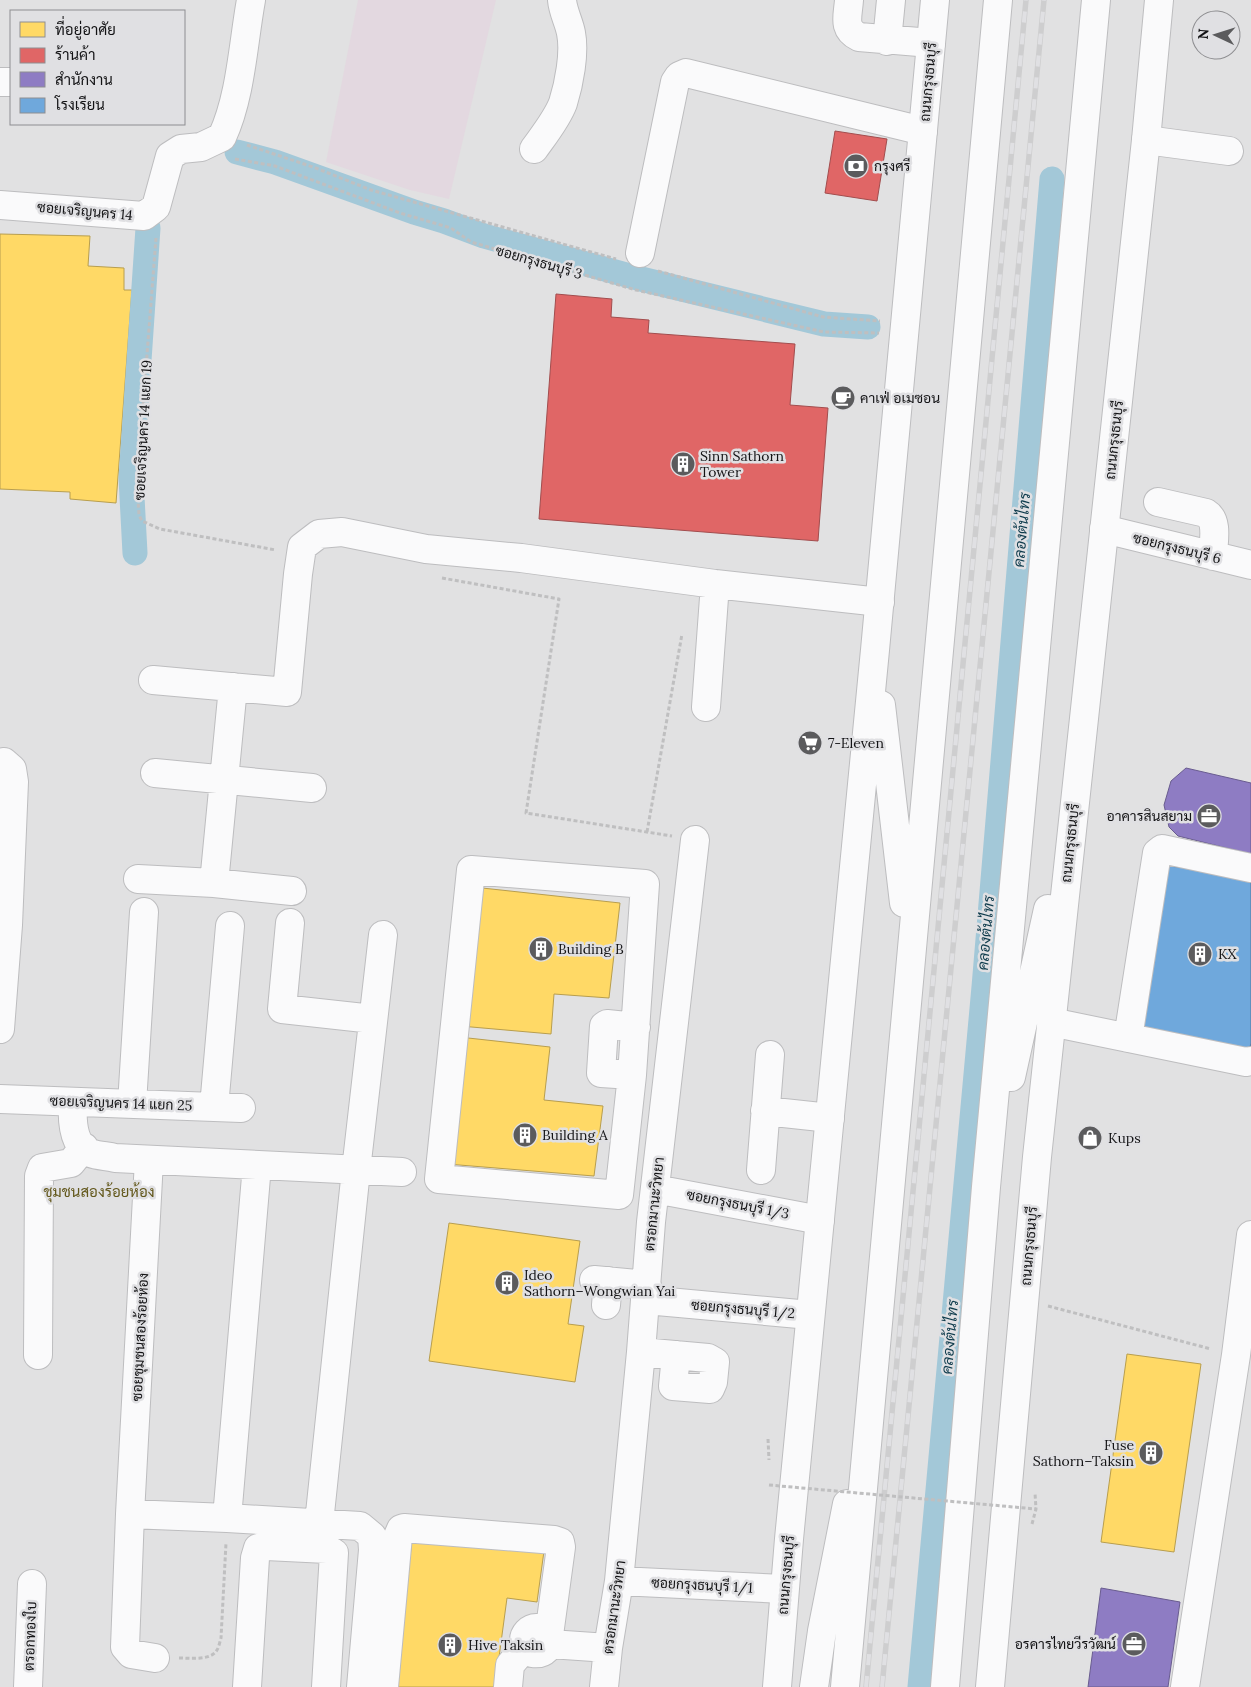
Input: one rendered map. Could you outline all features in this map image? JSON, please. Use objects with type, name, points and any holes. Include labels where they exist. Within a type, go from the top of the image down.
[{"type":"main road","points":[[156,207],[170,156],[182,149],[201,147],[226,148],[228,125],[234,101],[251,0]]},
{"type":"main road","points":[[534,149],[563,104],[572,57],[572,33],[562,9],[562,0]]},
{"type":"main road","points":[[849,0],[847,25],[852,34],[859,38],[931,43]]},
{"type":"main road","points":[[887,40],[891,0]]},
{"type":"main road","name":"ถนนกรุงธนบุรี","points":[[777,1687],[784,1589],[880,602],[935,0]]},
{"type":"main road","points":[[844,1687],[998,0]]},
{"type":"main road","points":[[945,1687],[986,1187],[1096,0]]},
{"type":"main road","name":"ถนนกรุงธนบุรี","points":[[990,1687],[1051,1022],[1146,140],[1159,0]]},
{"type":"main road","points":[[637,261],[675,82],[679,76],[686,73],[923,131]]},
{"type":"main road","points":[[1146,140],[1229,151]]},
{"type":"main road","name":"ซอยเจริญนคร 14","points":[[0,205],[144,216],[156,207]]},
{"type":"main road","points":[[1158,502],[1206,513],[1210,516],[1214,520],[1213,556]]},
{"type":"main road","name":"ซอยกรุงธนบุรี 6","points":[[1104,529],[1251,565]]},
{"type":"main road","points":[[154,680],[286,692],[302,546],[319,534],[342,532],[426,549],[521,558],[715,584],[880,602]]},
{"type":"main road","points":[[706,707],[715,584]]},
{"type":"main road","points":[[875,650],[910,954]]},
{"type":"main road","points":[[214,883],[233,687]]},
{"type":"main road","points":[[0,1029],[8,925],[14,782],[12,769],[4,762]]},
{"type":"main road","points":[[155,773],[312,788]]},
{"type":"main road","points":[[986,1187],[1076,791]]},
{"type":"main road","name":"ตรอกมานะวิทยา","points":[[604,1687],[608,1648],[619,1581],[655,1188],[694,840]]},
{"type":"main road","points":[[1128,1038],[1157,853],[1162,850],[1251,868]]},
{"type":"main road","points":[[470,870],[646,884],[634,1052],[619,1195],[439,1179],[470,870]]},
{"type":"main road","points":[[138,879],[292,890]]},
{"type":"main road","points":[[132,1104],[144,912]]},
{"type":"main road","points":[[290,923],[282,1009],[373,1019]]},
{"type":"main road","points":[[214,1107],[230,926]]},
{"type":"main road","points":[[319,1523],[383,935]]},
{"type":"main road","points":[[1051,1022],[1246,1062],[1251,1061]]},
{"type":"main road","points":[[634,1052],[670,1054]]},
{"type":"main road","points":[[761,1170],[770,1055]]},
{"type":"main road","name":"ซอยเจริญนคร 14 แยก 25","points":[[0,1099],[241,1108]]},
{"type":"main road","points":[[73,1102],[72,1122],[80,1144],[89,1152],[114,1158],[402,1172]]},
{"type":"main road","points":[[765,1111],[830,1118]]},
{"type":"main road","points":[[38,1355],[39,1176],[42,1168],[71,1163],[84,1147]]},
{"type":"main road","name":"ซอยชุมชนสองร้อยห้อง","points":[[149,1160],[130,1514],[125,1647],[131,1654],[155,1658]]},
{"type":"main road","points":[[227,1518],[257,1165]]},
{"type":"main road","name":"ซอยกรุงธนบุรี 1/3","points":[[655,1188],[820,1220]]},
{"type":"main road","points":[[1185,1687],[1236,1355],[1251,1235]]},
{"type":"main road","name":"ซอยกรุงธนบุรี 1/2","points":[[603,1289],[810,1315]]},
{"type":"main road","points":[[641,1352],[676,1355]]},
{"type":"main road","points":[[814,1687],[840,1533],[871,1400]]},
{"type":"main road","points":[[130,1514],[360,1526],[372,1536],[373,1550],[361,1687]]},
{"type":"main road","points":[[384,1687],[398,1536],[401,1529],[404,1528],[560,1542],[562,1547],[541,1642],[510,1665],[508,1687]]},
{"type":"main road","points":[[247,1687],[255,1558],[258,1548],[266,1546],[327,1549],[334,1553],[326,1687]]},
{"type":"main road","name":"ซอยกรุงธนบุรี 1/1","points":[[619,1581],[784,1589]]},
{"type":"main road","name":"ตรอกทองใบ","points":[[28,1687],[32,1584]]},
{"type":"main road","points":[[541,1642],[608,1648]]},
{"type":"path","name":"ซอยกรุงธนบุรี 3","points":[[226,148],[297,162],[371,190],[637,261],[823,317],[905,328]]},
{"type":"path","name":"ซอยกรุงธนบุรี 3","points":[[226,148],[400,213],[451,228],[470,242],[636,290],[824,332],[905,328]]},
{"type":"path","name":"ซอยเจริญนคร 14 แยก 19","points":[[156,207],[158,225],[137,484],[139,515],[142,521],[160,529],[301,555]]},
{"type":"path","points":[[426,549],[431,569],[438,578],[559,599],[526,813],[694,840]]},
{"type":"path","points":[[647,832],[682,634]]},
{"type":"path","points":[[1024,1300],[1236,1355]]},
{"type":"path","points":[[769,1485],[1036,1510]]},
{"type":"path","points":[[155,1658],[197,1658],[212,1655],[218,1650],[221,1638],[227,1518]]},
{"type":"shaded area","points":[[358,0],[496,0],[449,199],[410,190],[326,162]]},
{"type":"building: ที่อยู่อาศัย","points":[[0,234],[90,236],[88,266],[124,268],[124,290],[132,290],[116,503],[70,499],[70,492],[0,489]]},
{"type":"building: ที่อยู่อาศัย","name":"Building B","points":[[473,887],[620,903],[609,998],[554,994],[551,1034],[460,1026]]},
{"type":"building: ที่อยู่อาศัย","name":"Building A","points":[[459,1037],[550,1047],[544,1100],[603,1106],[594,1176],[447,1164]]},
{"type":"building: ที่อยู่อาศัย","name":"Ideo Sathorn–Wongwian Yai","points":[[449,1223],[580,1241],[568,1324],[584,1326],[575,1382],[429,1361]]},
{"type":"building: ที่อยู่อาศัย","name":"Fuse Sathorn–Taksin","points":[[1127,1354],[1201,1364],[1174,1552],[1101,1542]]},
{"type":"building: ที่อยู่อาศัย","name":"Hive Taksin","points":[[413,1533],[544,1551],[537,1602],[507,1598],[495,1687],[393,1687]]},
{"type":"building: ร้านค้า","name":"กรุงศรี","points":[[835,131],[887,139],[877,201],[825,193]]},
{"type":"building: ร้านค้า","name":"Sinn Sathorn Tower","points":[[556,294],[612,299],[611,317],[649,320],[648,333],[795,344],[790,405],[828,408],[818,541],[539,519]]},
{"type":"building: สำนักงาน","name":"อาคารสินสยาม","points":[[1186,768],[1251,783],[1251,854],[1178,836],[1169,827],[1164,805],[1171,781]]},
{"type":"building: สำนักงาน","name":"อรคารไทยวีรวัฒน์","points":[[1101,1588],[1180,1602],[1168,1687],[1088,1687]]},
{"type":"building: โรงเรียน","name":"KX","points":[[1161,865],[1251,876],[1251,1043],[1249,1051],[1137,1032]]},
{"type":"waterway","points":[[237,152],[275,162],[484,236],[641,279],[824,324],[868,327]]},
{"type":"waterway","name":"คลองต้นไทร","points":[[920,1687],[984,987],[1052,179]]},
{"type":"waterway","points":[[135,553],[131,478],[148,228]]},
{"type":"railway","points":[[866,1687],[1026,0]]},
{"type":"railway","points":[[882,1687],[1044,0]]},
{"type":"place","name":"กรุงศรี","points":[[856,166]]},
{"type":"place","name":"คาเฟ่ อเมซอน","points":[[843,398]]},
{"type":"place","name":"Sinn Sathorn Tower","points":[[683,464]]},
{"type":"place","name":"7-Eleven","points":[[810,743]]},
{"type":"place","name":"อาคารสินสยาม","points":[[1209,816]]},
{"type":"place","name":"Building B","points":[[541,949]]},
{"type":"place","name":"KX","points":[[1200,954]]},
{"type":"place","name":"Building A","points":[[525,1135]]},
{"type":"place","name":"Kups","points":[[1090,1138]]},
{"type":"place","name":"Ideo Sathorn–Wongwian Yai","points":[[507,1283]]},
{"type":"place","name":"Fuse Sathorn–Taksin","points":[[1151,1453]]},
{"type":"place","name":"อรคารไทยวีรวัฒน์","points":[[1134,1644]]},
{"type":"place","name":"Hive Taksin","points":[[450,1645]]},
{"type":"district","name":"ชุมชนสองร้อยห้อง","points":[[99,1192]]}]
